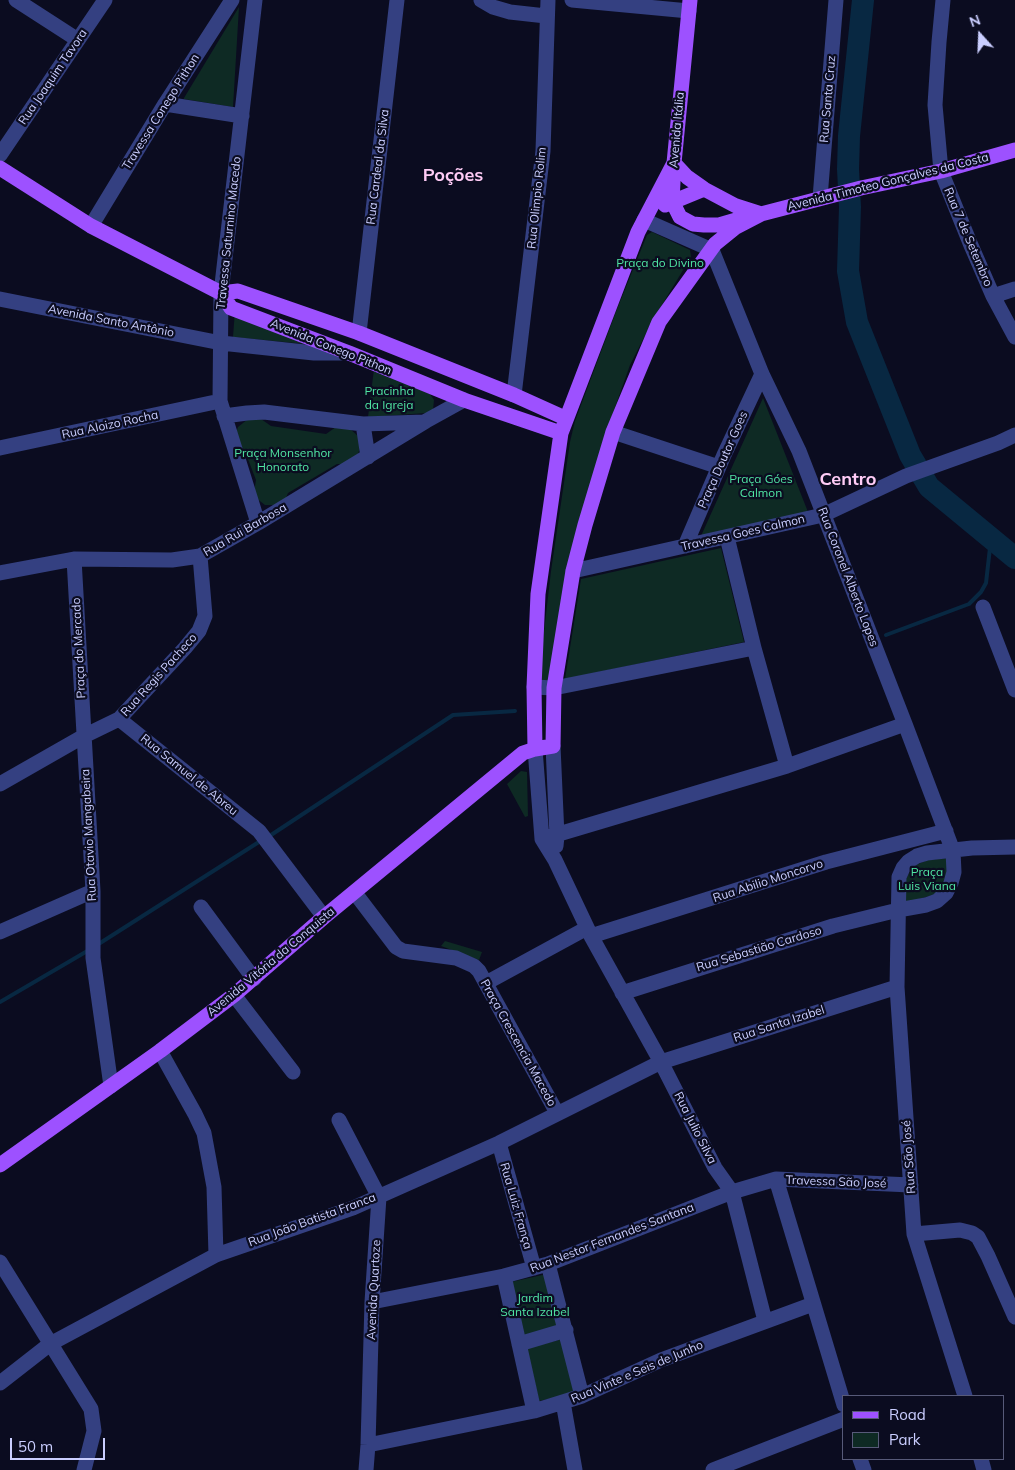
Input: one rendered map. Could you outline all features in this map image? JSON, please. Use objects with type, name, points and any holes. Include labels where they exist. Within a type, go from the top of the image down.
[{"type":"main road","name":"Avenida Itália","points":[[672,201],[689,6]]},
{"type":"main road","name":"Avenida Timoteo Gonçalves da Costa","points":[[714,247],[736,227],[761,214],[1015,150]]},
{"type":"main road","points":[[720,198],[719,225],[714,247],[659,322],[613,432],[573,571],[554,688],[553,746],[535,749],[534,687],[538,594],[563,426],[646,217],[674,163],[688,177],[720,198],[736,206],[761,214]]},
{"type":"main road","name":"Avenida Conego Pithon","points":[[0,168],[91,226],[221,293],[231,308],[350,353],[464,400],[563,426]]},
{"type":"main road","points":[[646,217],[672,201],[704,188]]},
{"type":"main road","points":[[672,201],[680,217],[687,222],[704,225],[719,225],[761,214]]},
{"type":"main road","name":"Avenida Conego Pithon","points":[[221,293],[238,291],[359,333],[514,395],[563,426]]},
{"type":"main road","name":"Avenida Vitória da Conquista","points":[[0,1166],[160,1051],[234,995],[523,754],[535,749]]},
{"type":"street","points":[[16,0],[78,40]]},
{"type":"street","name":"Rua Joaquim Tavora","points":[[0,155],[106,0]]},
{"type":"street","name":"Travessa Conego Pithon","points":[[91,226],[165,104],[232,0]]},
{"type":"street","name":"Travessa Saturnino Macedo","points":[[255,0],[221,293],[220,401],[258,523]]},
{"type":"street","name":"Rua Cardeal da Silva","points":[[359,333],[397,0]]},
{"type":"street","points":[[481,0],[493,7],[510,12],[546,16]]},
{"type":"street","name":"Rua Olimpio Rolim","points":[[514,395],[543,151],[548,0]]},
{"type":"street","points":[[572,0],[689,6]]},
{"type":"street","name":"Rua Santa Cruz","points":[[820,198],[836,0]]},
{"type":"street","name":"Rua 7 de Setembro","points":[[943,0],[936,105],[941,170],[993,296],[1015,337]]},
{"type":"street","points":[[165,104],[242,116]]},
{"type":"street","points":[[646,217],[714,247]]},
{"type":"street","name":"Rua Coronel Alberto Lopes","points":[[714,247],[762,374],[799,451],[953,851]]},
{"type":"street","points":[[993,296],[1015,289]]},
{"type":"street","name":"Avenida Santo Antônio","points":[[0,299],[221,344],[314,353],[350,353]]},
{"type":"street","name":"Praça Doutor Goes","points":[[685,546],[762,374]]},
{"type":"street","name":"Rua Rui Barbosa","points":[[0,572],[74,560],[172,560],[200,556],[464,400]]},
{"type":"street","name":"Rua Aloizo Rocha","points":[[0,448],[220,401]]},
{"type":"street","points":[[224,416],[247,412],[264,412],[363,424],[426,421]]},
{"type":"street","points":[[363,424],[368,457]]},
{"type":"street","points":[[613,432],[719,467]]},
{"type":"street","name":"Travessa Goes Calmon","points":[[573,571],[823,515],[906,476],[998,443],[1015,435]]},
{"type":"street","points":[[998,443],[1015,447]]},
{"type":"street","points":[[727,537],[754,648],[787,766]]},
{"type":"street","name":"Rua Regis Pacheco","points":[[0,784],[84,736],[119,719],[185,648],[199,631],[206,616],[200,556]]},
{"type":"street","name":"Praça do Mercado","points":[[74,560],[84,736]]},
{"type":"street","points":[[983,607],[1015,690]]},
{"type":"street","points":[[534,687],[554,688],[754,648]]},
{"type":"street","name":"Rua Samuel de Abreu","points":[[119,719],[259,831],[324,918]]},
{"type":"street","points":[[535,749],[542,840],[787,766],[905,724]]},
{"type":"street","name":"Rua Otavio Mangabeira","points":[[84,736],[92,891],[93,958],[110,1086]]},
{"type":"street","points":[[553,746],[557,836],[555,860]]},
{"type":"street","name":"Rua Abilio Moncorvo","points":[[486,983],[589,932],[826,862],[946,831]]},
{"type":"street","name":"Rua Julio Silva","points":[[542,840],[555,860],[589,932],[661,1062],[715,1168],[732,1192]]},
{"type":"street","name":"Rua São José","points":[[965,1395],[914,1234],[897,987],[899,877],[909,861],[927,853],[972,848],[1015,847]]},
{"type":"street","points":[[898,910],[926,905],[937,901],[946,893],[952,884],[954,872],[953,851]]},
{"type":"street","points":[[0,932],[92,891]]},
{"type":"street","name":"Praça Crescencia Macedo","points":[[355,893],[396,947],[403,951],[456,958],[474,966],[486,983],[557,1113]]},
{"type":"street","points":[[201,907],[254,979]]},
{"type":"street","name":"Rua Sebastião Cardoso","points":[[622,992],[833,926],[898,910]]},
{"type":"street","name":"Rua Santa Izabel","points":[[661,1062],[897,987]]},
{"type":"street","points":[[234,995],[293,1072]]},
{"type":"street","points":[[160,1051],[196,1114],[204,1133],[214,1186],[216,1255]]},
{"type":"street","name":"Rua João Batista Franca","points":[[0,1383],[50,1344],[216,1255],[353,1208],[379,1197],[499,1143],[661,1062]]},
{"type":"street","points":[[339,1120],[379,1197]]},
{"type":"street","name":"Rua Luiz França","points":[[499,1143],[541,1266],[566,1330],[582,1396]]},
{"type":"street","points":[[776,1180],[842,1398]]},
{"type":"street","name":"Travessa São José","points":[[732,1192],[776,1180],[911,1185]]},
{"type":"street","points":[[732,1192],[765,1321]]},
{"type":"street","name":"Rua Nestor Fernandes Santana","points":[[372,1302],[504,1276],[541,1266],[732,1192]]},
{"type":"street","name":"Avenida Quartoze","points":[[366,1470],[372,1302],[379,1197]]},
{"type":"street","points":[[914,1234],[960,1230],[972,1233],[978,1237],[1015,1317]]},
{"type":"street","points":[[0,1262],[91,1409],[94,1431],[84,1470]]},
{"type":"street","points":[[504,1276],[534,1411]]},
{"type":"street","name":"Rua Vinte e Seis de Junho","points":[[368,1445],[534,1411],[582,1396],[661,1360],[813,1304]]},
{"type":"street","points":[[519,1344],[566,1330]]},
{"type":"street","points":[[563,1402],[575,1470]]},
{"type":"street","points":[[713,1470],[751,1463],[842,1420]]},
{"type":"green space","points":[[239,7],[233,107],[184,99],[184,98]]},
{"type":"green space","name":"Praça do Divino","points":[[652,232],[690,250],[691,257],[654,318],[630,365],[607,430],[548,680],[542,680],[539,675],[551,571],[570,442],[575,421],[647,235]]},
{"type":"green space","points":[[235,310],[316,345],[233,337]]},
{"type":"green space","name":"Pracinha da Igreja","points":[[374,369],[430,394],[434,400],[433,410],[427,413],[368,417]]},
{"type":"green space","name":"Praça Góes Calmon","points":[[763,398],[808,512],[701,536]]},
{"type":"green space","name":"Praça Monsenhor Honorato","points":[[248,419],[261,419],[271,426],[326,434],[336,427],[349,428],[358,436],[360,448],[358,454],[344,464],[337,464],[288,493],[286,498],[277,505],[265,505],[256,498],[254,492],[256,480],[246,454],[241,450],[236,433],[238,427]]},
{"type":"green space","points":[[721,548],[744,642],[565,679],[581,579]]},
{"type":"green space","points":[[521,771],[527,772],[528,816],[525,817],[507,784]]},
{"type":"green space","name":"Praça Luis Viana","points":[[947,858],[945,881],[940,889],[933,895],[905,903],[906,879],[913,866],[928,860]]},
{"type":"green space","points":[[445,941],[482,952],[479,960],[441,946]]},
{"type":"green space","name":"Jardim Santa Izabel","points":[[547,1274],[560,1327],[524,1336],[511,1282]]},
{"type":"green space","points":[[563,1339],[576,1393],[539,1401],[527,1348]]},
{"type":"waterway","points":[[863,0],[849,136],[848,169],[850,207],[848,271],[857,322],[910,455],[929,487],[1015,558]]},
{"type":"waterway","points":[[886,635],[969,604],[981,592],[986,583],[991,539]]},
{"type":"waterway","points":[[268,837],[453,715],[515,711]]},
{"type":"waterway","points":[[97,945],[262,840]]},
{"type":"waterway","points":[[0,1002],[89,950]]},
{"type":"district","name":"Poções","points":[[453,176]]},
{"type":"district","name":"Centro","points":[[848,480]]}]
